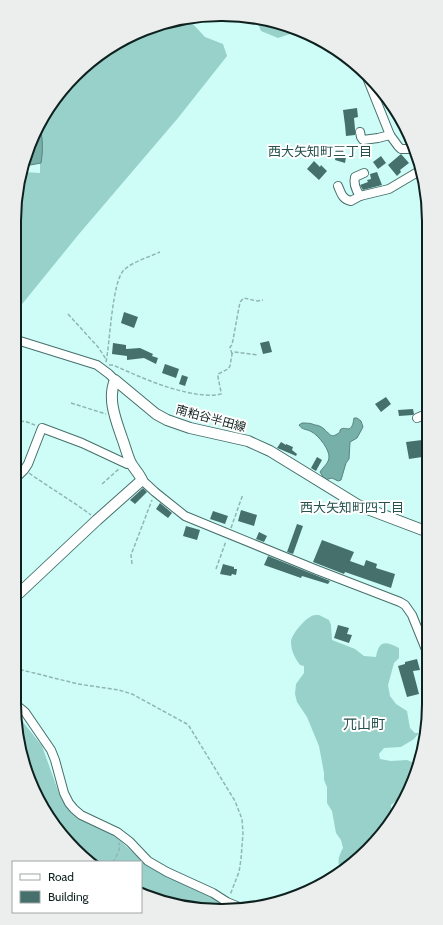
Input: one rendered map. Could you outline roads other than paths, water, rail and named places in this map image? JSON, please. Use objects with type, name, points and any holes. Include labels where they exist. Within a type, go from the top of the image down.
[{"type":"main road","points":[[21,591],[142,480],[139,474],[128,463],[115,416],[112,387],[115,380]]},
{"type":"main road","name":"南粕谷半田線","points":[[115,380],[156,414],[167,420],[190,428],[248,441],[270,451],[358,504],[422,530]]},
{"type":"street","points":[[371,88],[390,135],[401,149],[408,149]]},
{"type":"street","points":[[360,132],[363,140],[390,135]]},
{"type":"street","points":[[360,196],[354,181],[355,177],[364,173]]},
{"type":"street","points":[[338,186],[343,198],[351,201],[360,196],[389,189],[416,173]]},
{"type":"street","points":[[21,341],[97,365],[115,380]]},
{"type":"street","points":[[417,418],[422,416]]},
{"type":"street","points":[[21,473],[28,464],[42,428],[128,463]]},
{"type":"street","points":[[142,480],[185,516],[400,602],[405,605],[412,615],[422,640]]},
{"type":"street","points":[[21,708],[26,712],[51,750],[64,793],[74,809],[81,815],[117,832],[130,842],[148,861],[232,904]]},
{"type":"district","name":"西大矢知町三丁目","points":[[320,151]]},
{"type":"district","name":"西大矢知町四丁目","points":[[352,507]]},
{"type":"district","name":"兀山町","points":[[364,724]]}]
